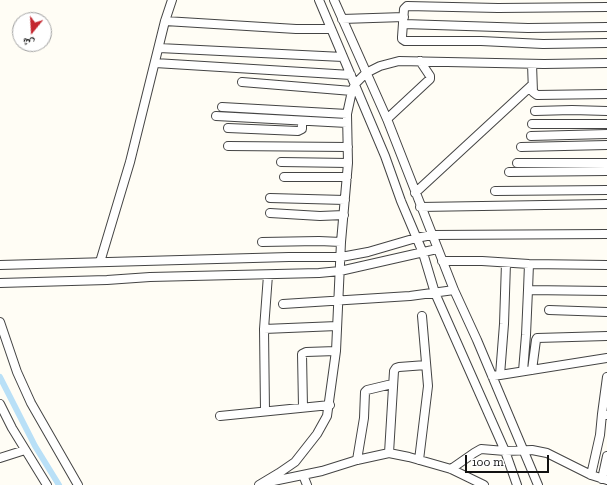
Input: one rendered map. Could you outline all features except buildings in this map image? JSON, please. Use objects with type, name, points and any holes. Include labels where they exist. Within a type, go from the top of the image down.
[{"type":"street","points":[[100,262],[130,162],[165,21],[172,0]]},
{"type":"street","points":[[320,0],[422,253],[435,293],[505,451],[517,485]]},
{"type":"street","points":[[607,7],[521,4],[411,3],[405,8],[402,37],[405,41],[481,41],[544,44],[607,43]]},
{"type":"street","points":[[325,12],[336,4],[387,119],[420,207],[454,290],[496,375],[523,450],[539,484]]},
{"type":"street","points":[[342,20],[404,20],[528,28],[607,27]]},
{"type":"street","points":[[165,21],[296,29],[331,29]]},
{"type":"street","points":[[159,48],[344,57]]},
{"type":"street","points":[[261,484],[295,462],[325,422],[330,405],[336,351],[341,242],[348,162],[347,114],[354,87],[366,73],[380,66],[398,61],[532,64],[607,63]]},
{"type":"street","points":[[387,119],[430,79],[430,76],[420,61]]},
{"type":"street","points":[[155,63],[351,75]]},
{"type":"street","points":[[532,64],[533,92],[537,95],[607,94]]},
{"type":"street","points":[[242,82],[354,87]]},
{"type":"street","points":[[415,193],[532,85]]},
{"type":"street","points":[[222,107],[347,114]]},
{"type":"street","points":[[535,111],[607,111]]},
{"type":"street","points":[[216,116],[347,123]]},
{"type":"street","points":[[228,128],[298,131],[302,129],[302,121]]},
{"type":"street","points":[[532,124],[607,124]]},
{"type":"street","points":[[531,136],[607,134]]},
{"type":"street","points":[[521,147],[607,145]]},
{"type":"street","points":[[228,146],[348,147]]},
{"type":"street","points":[[281,162],[348,162]]},
{"type":"street","points":[[517,163],[607,163]]},
{"type":"street","points":[[509,172],[607,171]]},
{"type":"street","points":[[284,177],[347,177]]},
{"type":"street","points":[[495,191],[607,190]]},
{"type":"street","points":[[270,198],[345,200]]},
{"type":"street","points":[[420,207],[607,204]]},
{"type":"street","points":[[270,213],[320,216],[344,215]]},
{"type":"street","points":[[0,265],[289,257],[341,257],[380,250],[416,238],[432,235],[607,234]]},
{"type":"street","points":[[262,242],[341,242]]},
{"type":"street","points":[[0,283],[107,280],[150,277],[319,273],[340,271],[437,249]]},
{"type":"street","points":[[442,261],[529,264],[607,264]]},
{"type":"street","points":[[496,375],[504,324],[506,263]]},
{"type":"street","points":[[523,371],[529,264]]},
{"type":"street","points":[[265,411],[264,329],[268,275]]},
{"type":"street","points":[[283,304],[339,301],[454,290]]},
{"type":"street","points":[[528,290],[607,292]]},
{"type":"street","points":[[549,310],[607,312]]},
{"type":"street","points":[[419,460],[427,391],[422,316]]},
{"type":"street","points":[[0,322],[17,372],[31,403],[78,485]]},
{"type":"street","points":[[264,329],[337,326]]},
{"type":"street","points":[[532,370],[537,338],[607,336]]},
{"type":"street","points":[[303,407],[302,354],[306,352],[336,351]]},
{"type":"street","points":[[496,375],[607,358]]},
{"type":"street","points":[[389,453],[393,375],[396,368],[426,365]]},
{"type":"street","points":[[591,475],[604,415],[607,377]]},
{"type":"street","points":[[357,460],[364,418],[365,392],[367,390],[392,384]]},
{"type":"street","points":[[0,404],[46,485]]},
{"type":"street","points":[[220,416],[330,405]]},
{"type":"street","points":[[451,469],[474,452],[481,449],[505,451],[532,450],[547,453],[591,475],[604,479],[607,456]]},
{"type":"street","points":[[0,458],[25,450]]},
{"type":"street","points":[[261,484],[322,471],[357,460],[389,453],[451,469],[469,482],[484,485]]},
{"type":"street","points":[[303,475],[307,485]]},
{"type":"waterway","points":[[0,377],[35,446],[59,485]]}]
